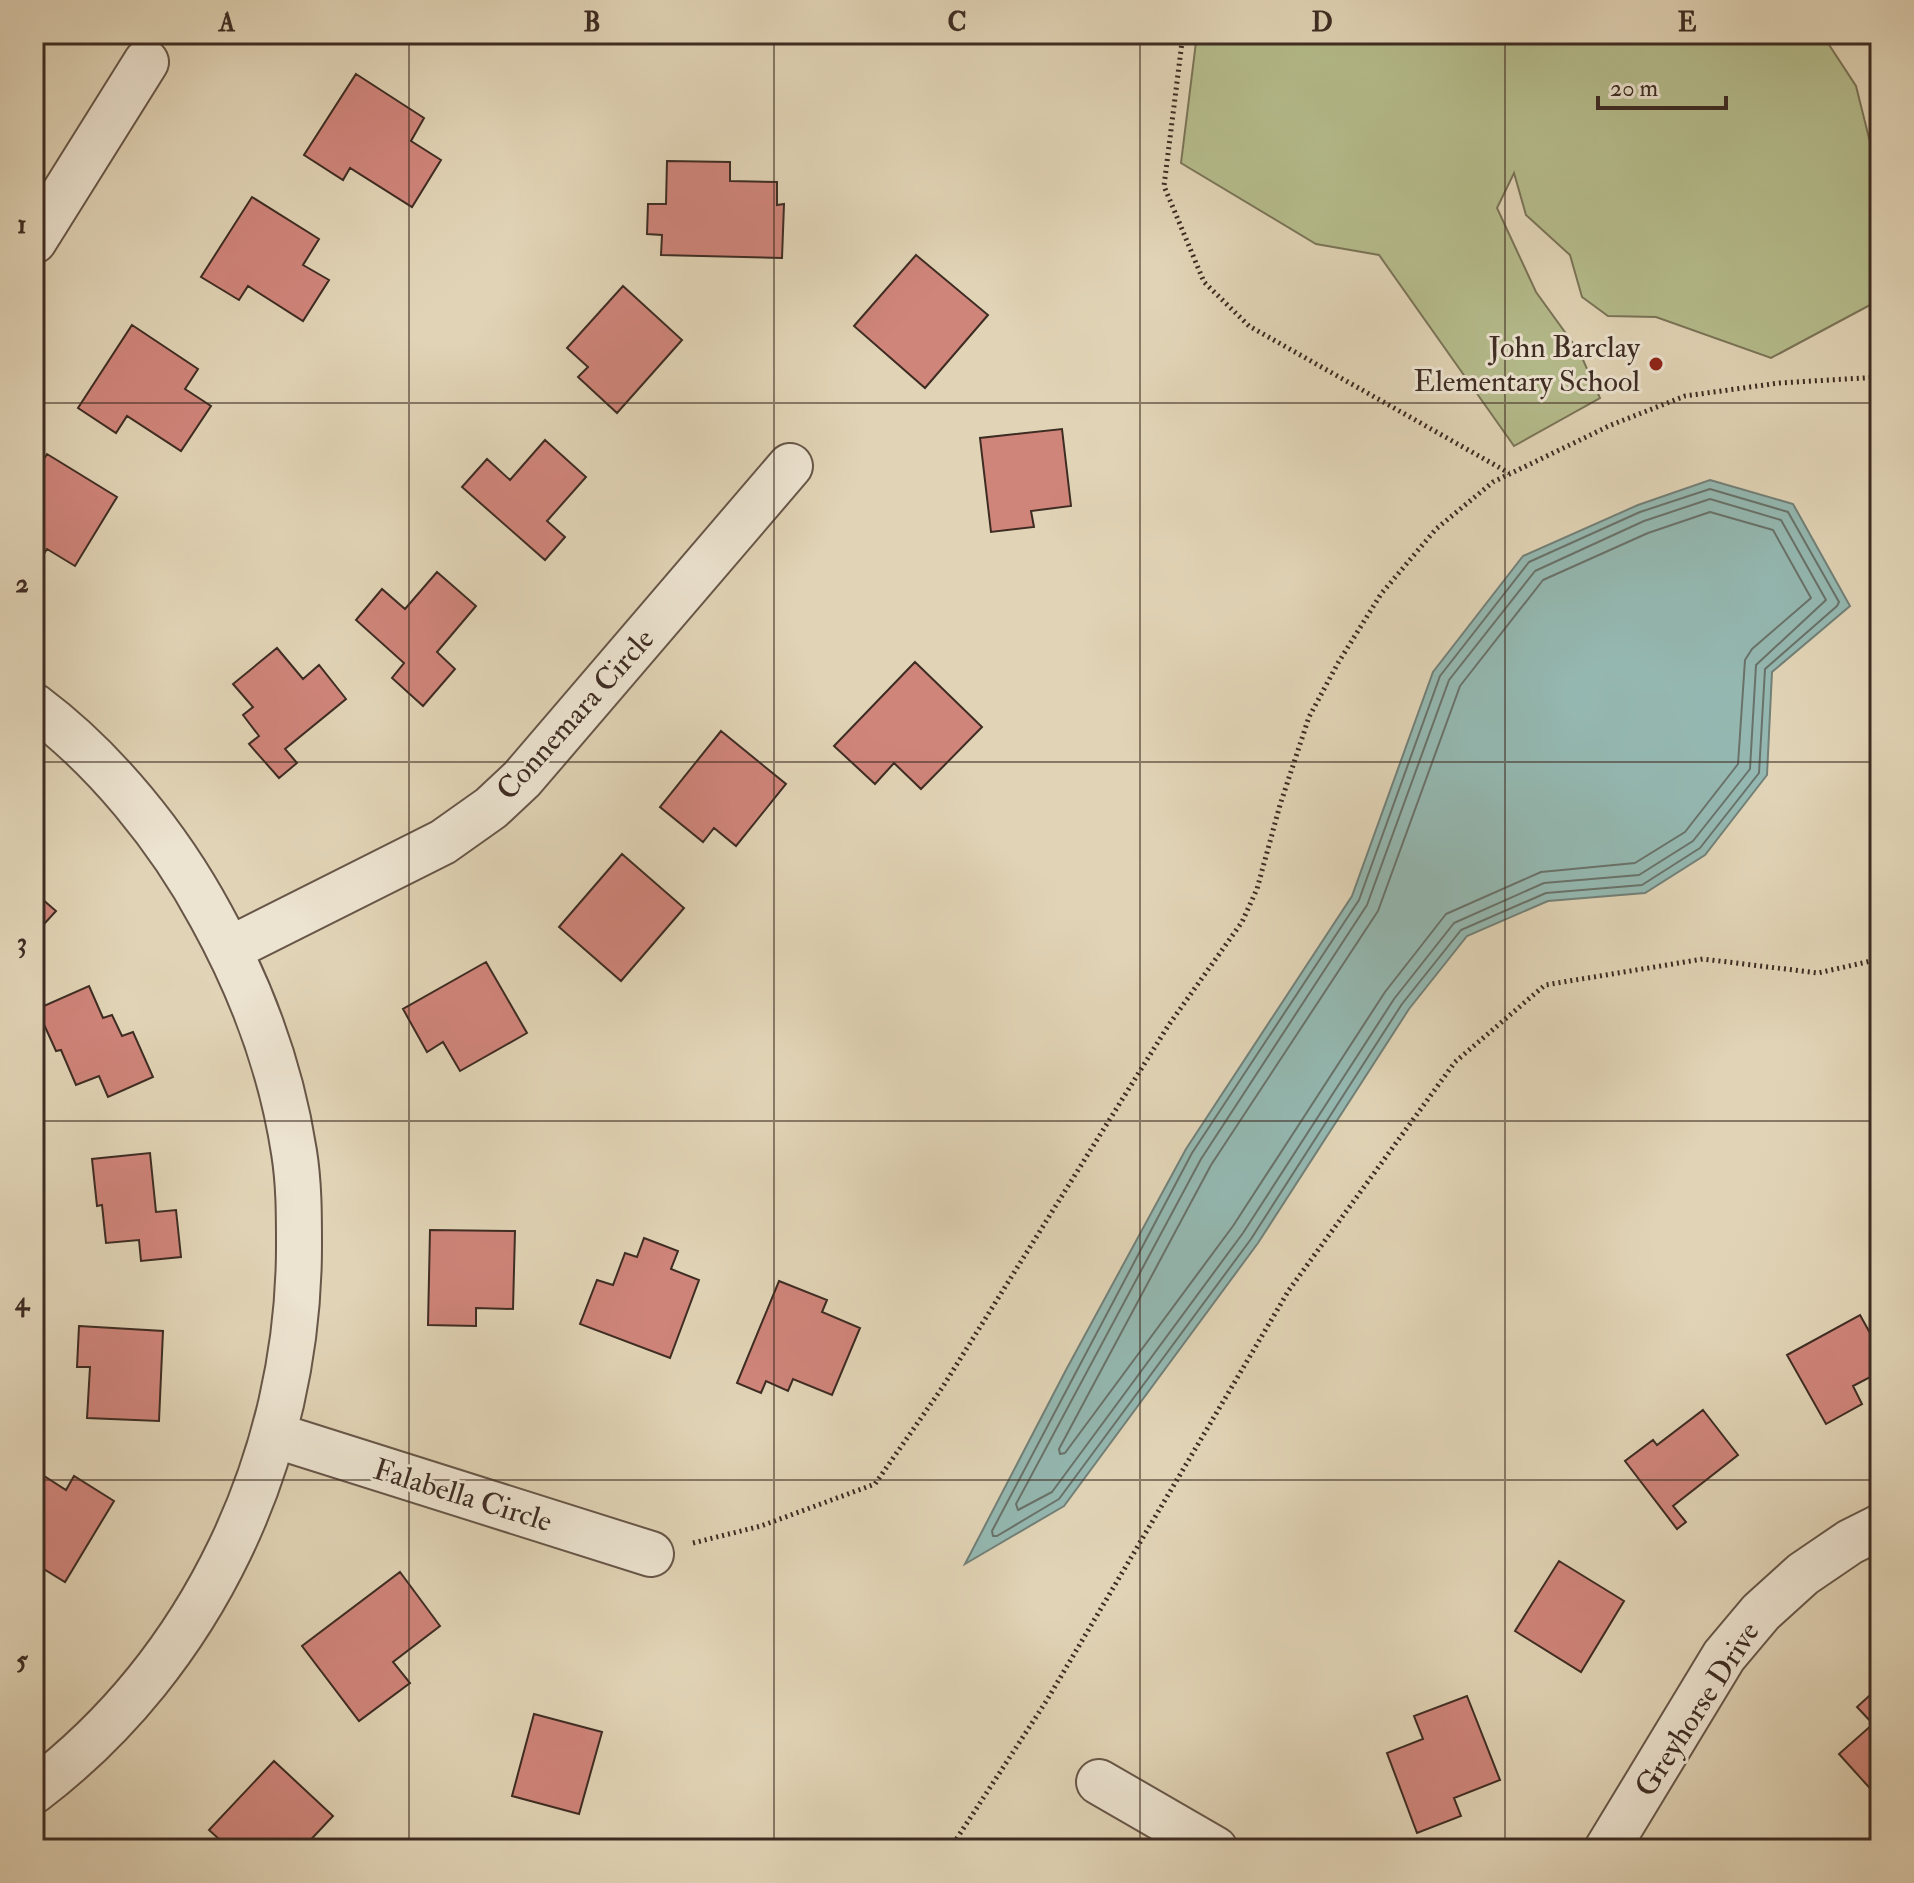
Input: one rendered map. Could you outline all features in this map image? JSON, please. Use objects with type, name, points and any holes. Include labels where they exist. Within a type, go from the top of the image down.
[{"type":"street","points":[[34,241],[146,62]]},
{"type":"street","name":"Connemara Circle","points":[[230,949],[443,842],[491,808],[522,779],[790,466]]},
{"type":"street","points":[[34,706],[113,778],[163,839],[192,879],[230,949],[273,1058],[288,1117],[299,1200],[299,1297],[285,1393],[274,1435],[246,1512],[218,1575],[194,1617],[125,1707],[56,1774],[34,1791]]},
{"type":"street","name":"Falabella Circle","points":[[274,1435],[651,1554]]},
{"type":"street","name":"Greyhorse Drive","points":[[1607,1849],[1724,1656],[1761,1612],[1803,1574],[1850,1542],[1880,1527]]},
{"type":"street","points":[[1099,1782],[1215,1849]]},
{"type":"path","points":[[1183,34],[1164,186],[1204,282],[1249,326],[1510,473]]},
{"type":"path","points":[[651,1554],[761,1526],[875,1484],[942,1388],[1168,1026],[1242,922],[1257,889],[1309,717],[1381,594],[1436,529],[1493,482],[1611,425],[1685,396],[1779,383],[1880,377]]},
{"type":"path","points":[[950,1849],[1047,1700],[1289,1290],[1455,1062],[1545,985],[1703,959],[1818,973],[1880,959]]},
{"type":"green space","name":"John Barclay Elementary School","points":[[1197,34],[1822,34],[1856,86],[1880,182],[1880,231],[1870,305],[1771,358],[1656,317],[1608,316],[1582,297],[1570,255],[1526,215],[1514,173],[1497,208],[1536,292],[1580,353],[1600,398],[1514,446],[1379,255],[1316,244],[1181,163]]},
{"type":"water","points":[[1710,480],[1793,504],[1850,606],[1772,672],[1767,775],[1705,855],[1645,893],[1548,901],[1467,936],[1409,1009],[1258,1243],[1064,1506],[965,1564],[1186,1149],[1352,896],[1433,672],[1523,556],[1638,505]]},
{"type":"building","points":[[356,74],[424,118],[411,141],[441,160],[412,207],[350,168],[343,180],[304,155]]},
{"type":"building","points":[[667,161],[730,162],[730,181],[777,182],[777,205],[784,204],[782,258],[661,255],[662,235],[647,234],[648,204],[666,204]]},
{"type":"building","points":[[252,197],[319,239],[303,265],[329,280],[303,321],[248,286],[239,300],[201,277]]},
{"type":"building","points":[[916,255],[988,315],[925,388],[854,326]]},
{"type":"building","points":[[623,286],[682,340],[617,413],[578,377],[588,367],[567,348]]},
{"type":"building","points":[[132,325],[198,369],[185,389],[211,406],[181,451],[127,416],[116,433],[78,408]]},
{"type":"building","points":[[1062,429],[1071,506],[1031,511],[1034,527],[991,532],[980,438]]},
{"type":"building","points":[[545,440],[586,477],[547,521],[565,537],[545,560],[462,487],[487,459],[510,480]]},
{"type":"building","points":[[47,454],[117,497],[75,566],[47,549],[38,563],[34,561],[34,475]]},
{"type":"building","points":[[437,572],[476,606],[437,652],[455,669],[423,706],[392,678],[404,663],[356,620],[382,589],[405,609]]},
{"type":"building","points":[[277,648],[303,679],[319,665],[346,699],[285,749],[297,763],[279,778],[249,744],[259,736],[243,715],[253,707],[233,684]]},
{"type":"building","points":[[915,662],[982,727],[921,789],[894,763],[875,784],[834,746]]},
{"type":"building","points":[[721,731],[786,784],[736,846],[714,828],[703,842],[660,807]]},
{"type":"building","points":[[622,854],[684,908],[621,981],[559,927]]},
{"type":"building","points":[[34,892],[56,911],[34,935]]},
{"type":"building","points":[[486,962],[527,1033],[460,1071],[443,1042],[427,1052],[403,1009]]},
{"type":"building","points":[[89,986],[103,1018],[112,1015],[122,1036],[133,1032],[153,1077],[108,1097],[99,1076],[76,1085],[61,1050],[56,1051],[37,1009]]},
{"type":"building","points":[[150,1153],[156,1212],[176,1210],[181,1257],[141,1261],[139,1240],[106,1243],[102,1205],[97,1206],[92,1159]]},
{"type":"building","points":[[430,1230],[515,1231],[513,1309],[476,1308],[476,1326],[428,1325]]},
{"type":"building","points":[[644,1238],[678,1251],[671,1269],[699,1280],[670,1358],[580,1324],[597,1280],[613,1285],[625,1253],[637,1257]]},
{"type":"building","points":[[779,1281],[827,1300],[822,1312],[860,1328],[832,1395],[793,1379],[788,1391],[766,1381],[761,1393],[737,1383]]},
{"type":"building","points":[[1860,1315],[1880,1351],[1880,1372],[1853,1386],[1862,1404],[1826,1424],[1787,1355]]},
{"type":"building","points":[[79,1326],[163,1331],[159,1421],[87,1418],[90,1367],[77,1367]]},
{"type":"building","points":[[1703,1410],[1738,1455],[1673,1506],[1686,1522],[1677,1529],[1625,1461],[1653,1440],[1657,1445]]},
{"type":"building","points":[[38,1472],[66,1490],[74,1476],[114,1501],[65,1582],[34,1563],[34,1478]]},
{"type":"building","points":[[1559,1561],[1624,1601],[1581,1672],[1515,1631]]},
{"type":"building","points":[[400,1572],[440,1626],[393,1662],[410,1683],[359,1721],[302,1646]]},
{"type":"building","points":[[1880,1686],[1880,1791],[1876,1795],[1839,1754],[1873,1724],[1857,1707]]},
{"type":"building","points":[[1467,1696],[1500,1780],[1454,1798],[1461,1816],[1417,1833],[1387,1753],[1423,1739],[1414,1716]]},
{"type":"building","points":[[534,1714],[602,1732],[579,1814],[512,1796]]},
{"type":"building","points":[[274,1761],[333,1816],[302,1849],[230,1849],[209,1830]]},
{"type":"place","name":"John Barclay Elementary School","points":[[1656,364]]}]
